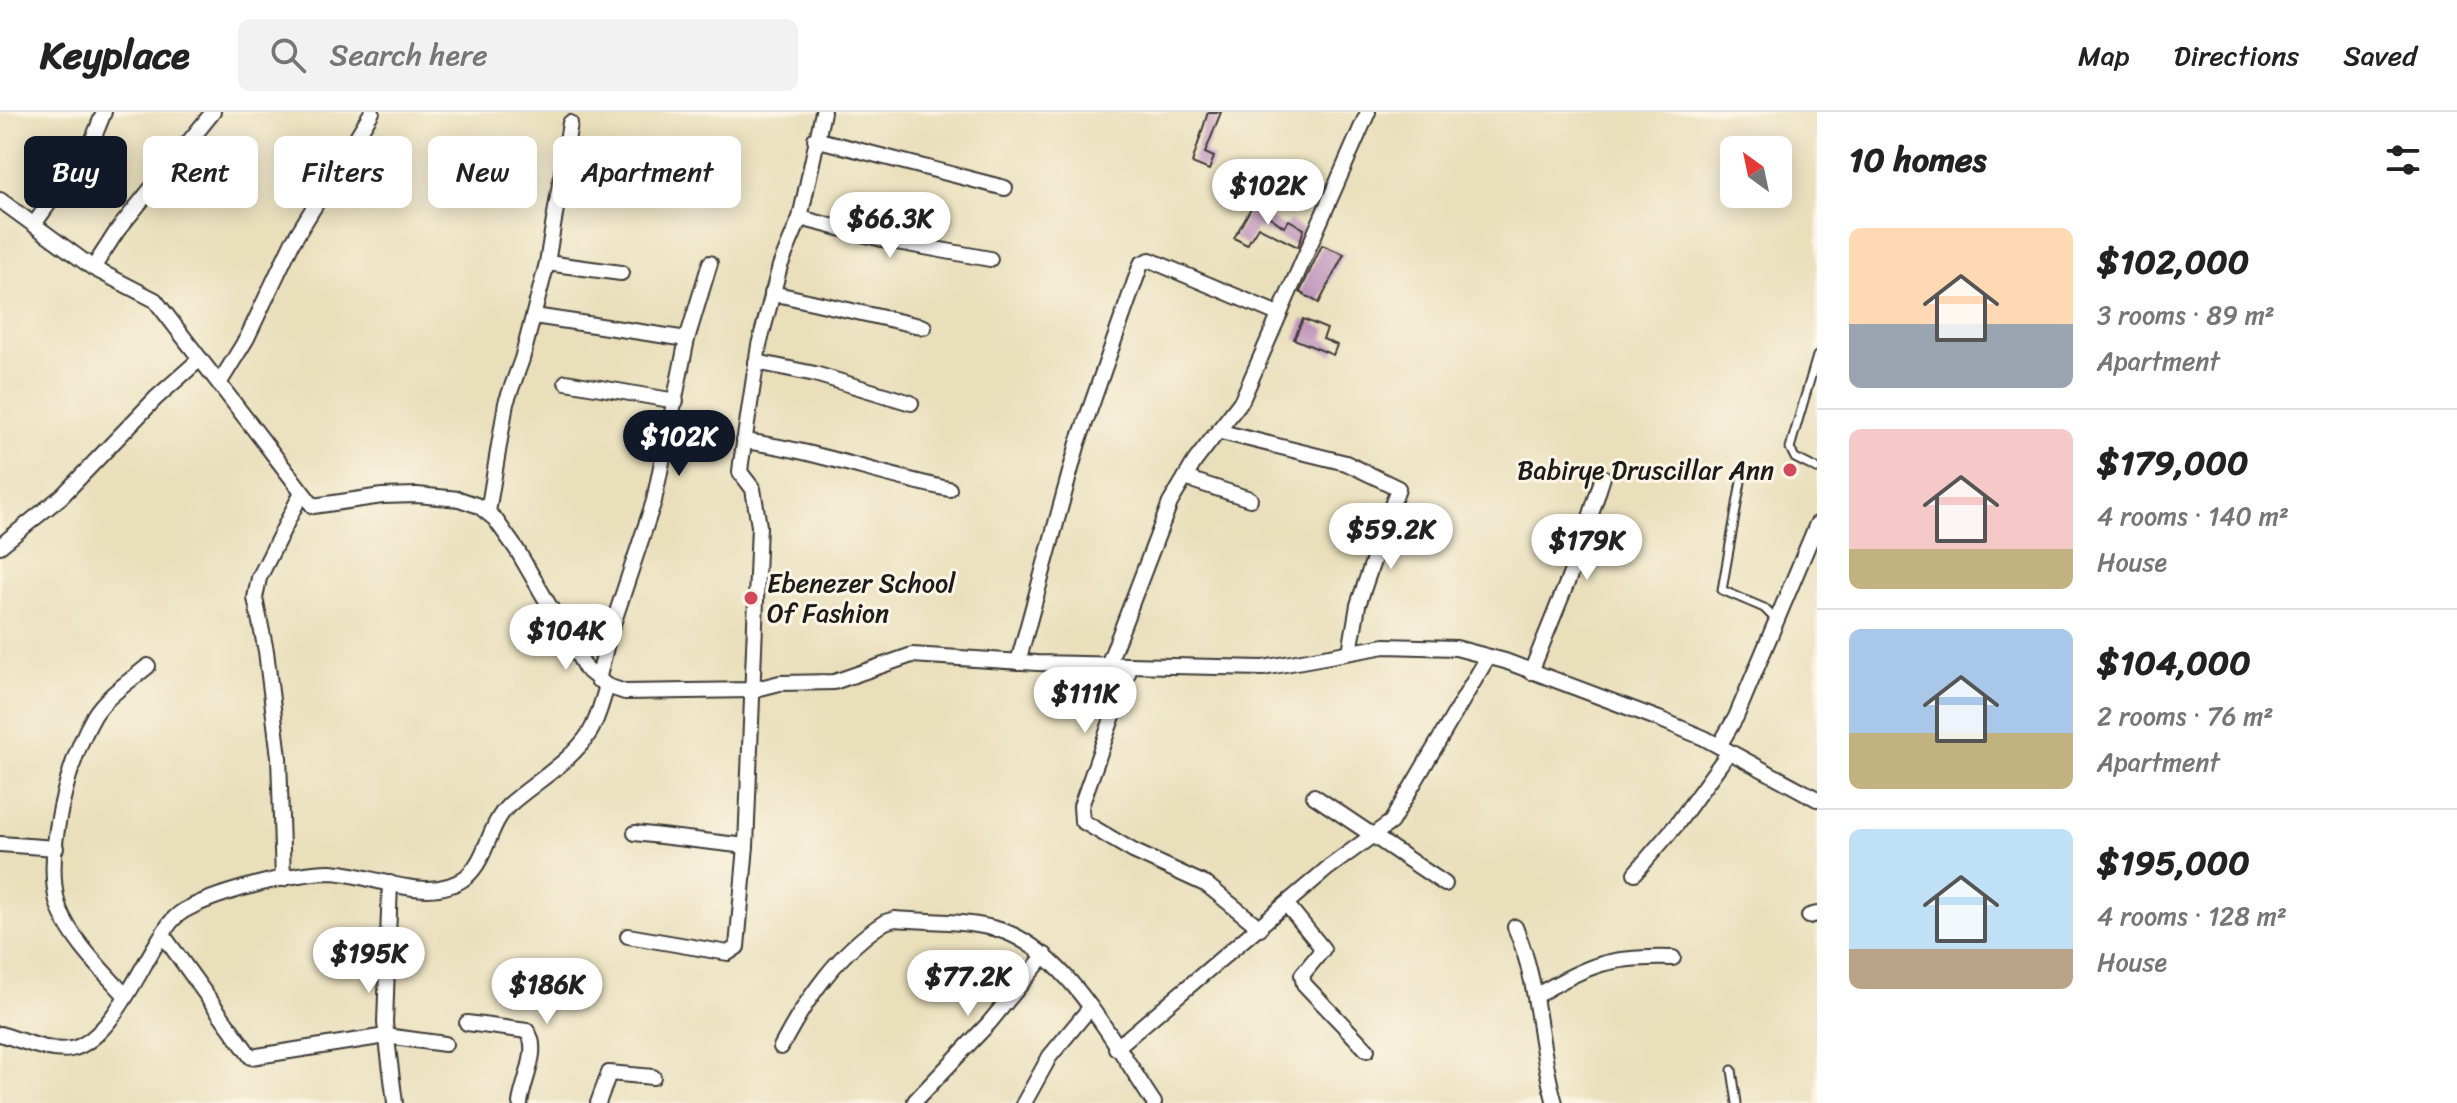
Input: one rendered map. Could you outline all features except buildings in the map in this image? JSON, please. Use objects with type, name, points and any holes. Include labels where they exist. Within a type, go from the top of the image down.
[{"type":"street","points":[[35,223],[91,144],[104,112]]},
{"type":"street","points":[[93,268],[117,231],[213,112]]},
{"type":"street","points":[[220,382],[247,338],[292,243],[372,112]]},
{"type":"street","points":[[628,936],[733,952],[737,947],[746,846],[759,526],[753,489],[740,472],[756,362],[772,293],[800,218],[823,112]]},
{"type":"street","points":[[1108,665],[1170,503],[1185,478],[1221,432],[1254,376],[1279,322],[1278,314],[1368,112]]},
{"type":"street","points":[[488,512],[506,403],[534,316],[547,263],[570,123]]},
{"type":"street","points":[[815,139],[1005,188]]},
{"type":"street","points":[[0,200],[93,268],[155,300],[313,506],[382,496],[417,495],[459,499],[488,512],[517,550],[586,669],[602,683],[635,692],[752,690],[780,683],[834,682],[912,655],[1108,665],[1281,667],[1350,652],[1421,645],[1456,648],[1659,719],[1724,749],[1817,799]]},
{"type":"street","points":[[800,218],[886,240],[990,259]]},
{"type":"street","points":[[1018,662],[1078,443],[1141,264],[1150,260],[1205,286],[1278,314]]},
{"type":"street","points":[[547,263],[621,273]]},
{"type":"street","points":[[0,1034],[69,1049],[97,1036],[126,996],[169,923],[186,909],[283,879],[330,872],[429,887],[466,877],[480,858],[503,811],[582,744],[592,728],[608,639],[654,501],[687,339],[710,263]]},
{"type":"street","points":[[772,293],[924,327]]},
{"type":"street","points":[[534,316],[687,339]]},
{"type":"street","points":[[0,546],[62,496],[156,398],[200,359]]},
{"type":"street","points":[[756,362],[815,374],[911,403]]},
{"type":"street","points":[[566,382],[676,401]]},
{"type":"street","points":[[1221,432],[1346,463],[1398,488],[1358,605],[1350,652]]},
{"type":"street","points":[[744,441],[789,447],[877,474],[949,489]]},
{"type":"street","points":[[1531,672],[1577,558],[1603,477]]},
{"type":"street","points":[[1185,478],[1250,499]]},
{"type":"street","points":[[283,879],[279,757],[266,651],[255,598],[259,578],[301,494]]},
{"type":"street","points":[[1635,873],[1677,824],[1724,749],[1817,524]]},
{"type":"street","points":[[1116,1048],[1370,835],[1391,822],[1488,657]]},
{"type":"street","points":[[1131,665],[1081,806],[1082,821],[1133,851],[1207,885],[1260,928]]},
{"type":"street","points":[[126,996],[91,957],[61,912],[56,891],[56,848],[65,794],[79,748],[94,715],[148,666]]},
{"type":"street","points":[[1314,796],[1445,884]]},
{"type":"street","points":[[635,833],[746,846]]},
{"type":"street","points":[[0,844],[56,848]]},
{"type":"street","points":[[390,883],[386,1036],[395,1103]]},
{"type":"street","points":[[1288,906],[1323,949],[1302,975],[1304,984],[1367,1050]]},
{"type":"street","points":[[781,1047],[797,1016],[833,967],[885,922],[895,919],[976,926],[1006,932],[1045,955],[1089,1009],[1154,1103]]},
{"type":"street","points":[[1515,927],[1528,956],[1537,995],[1548,1078],[1555,1103]]},
{"type":"street","points":[[163,935],[251,1057],[386,1036],[445,1044]]},
{"type":"street","points":[[915,1101],[989,1023],[1045,955]]},
{"type":"street","points":[[1537,995],[1569,976],[1610,959],[1673,958]]},
{"type":"street","points":[[1024,1103],[1050,1056],[1089,1009]]},
{"type":"street","points":[[467,1023],[527,1031],[533,1039],[520,1103]]},
{"type":"street","points":[[598,1103],[609,1073],[653,1077]]},
{"type":"lane","points":[[1817,356],[1790,448],[1795,458],[1817,469]]},
{"type":"lane","points":[[1742,476],[1722,590],[1764,608],[1777,622]]},
{"type":"lane","points":[[1732,1070],[1737,1103]]},
{"type":"place","name":"Babirye Druscillar Ann","points":[[1790,470]]},
{"type":"place","name":"Ebenezer School Of Fashion","points":[[751,598]]}]
